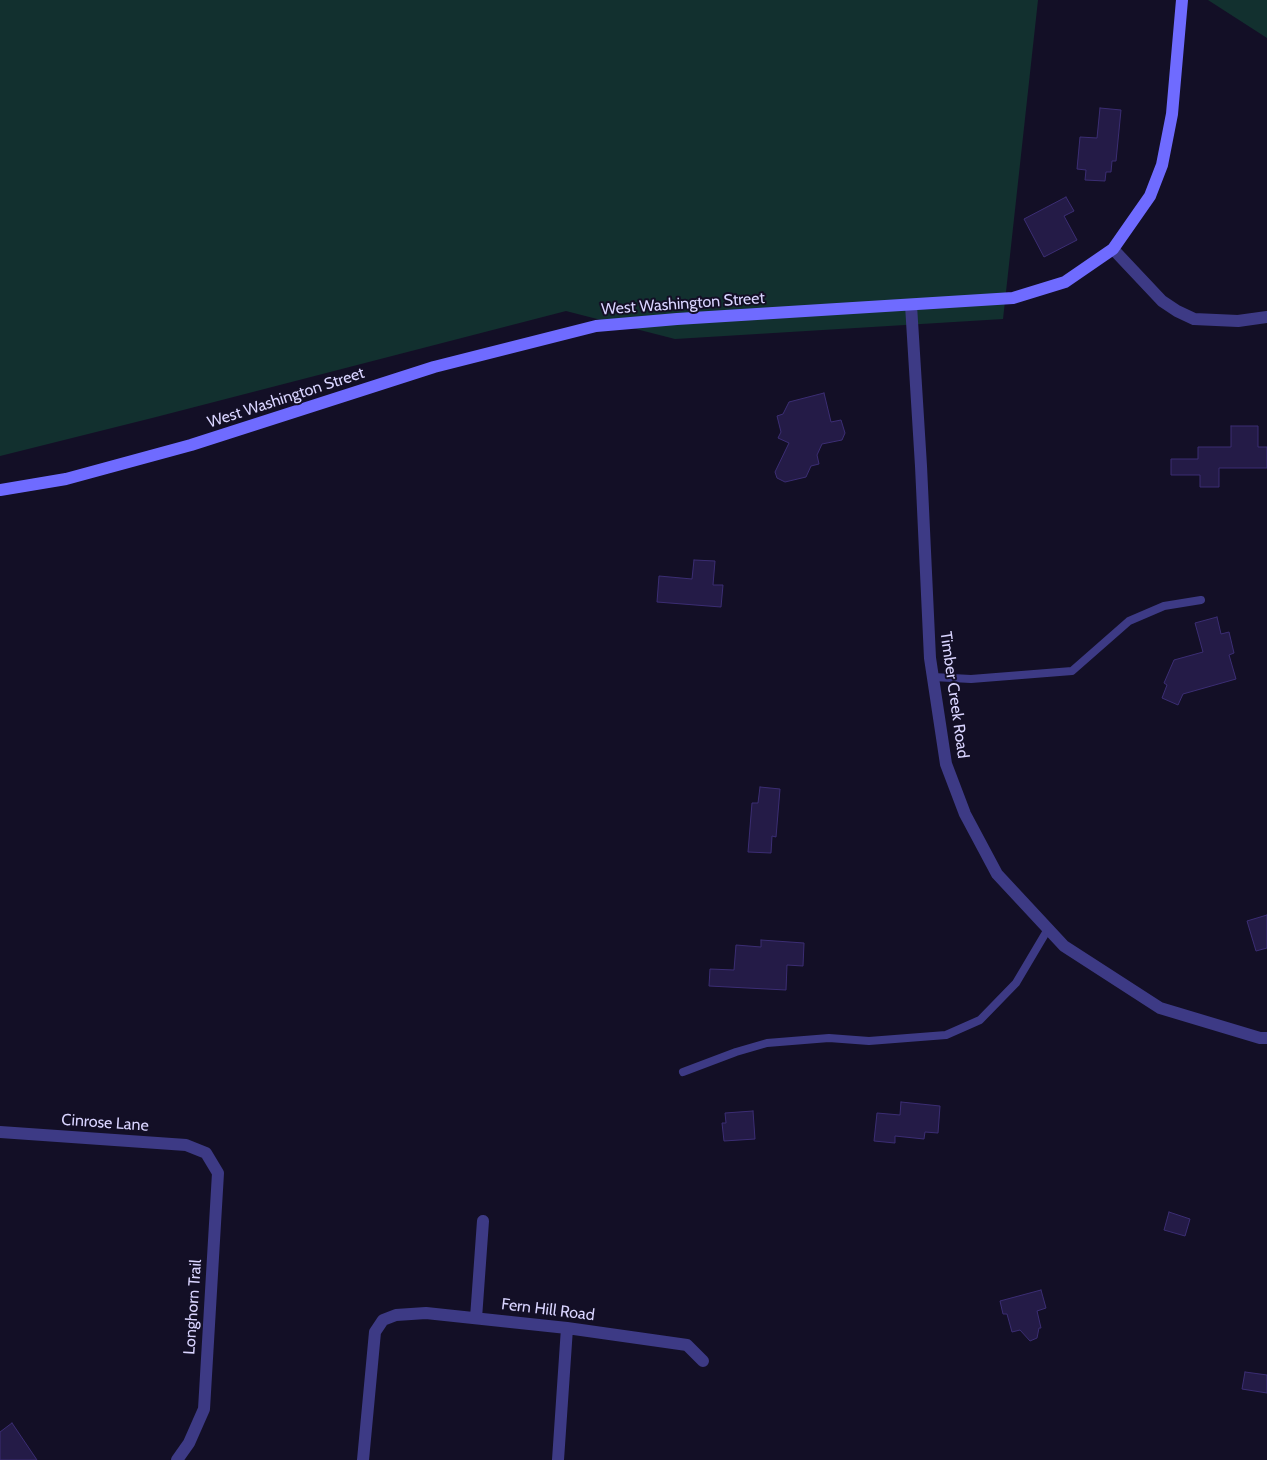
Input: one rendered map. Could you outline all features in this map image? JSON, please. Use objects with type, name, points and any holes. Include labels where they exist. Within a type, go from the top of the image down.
[{"type":"street","name":"West Washington Street","points":[[0,490],[66,479],[191,445],[434,367],[596,326],[677,319],[1013,298],[1065,282],[1113,249],[1150,196],[1162,165],[1172,114],[1182,0]]},
{"type":"street","points":[[1113,249],[1162,301],[1194,319],[1238,321],[1267,317]]},
{"type":"street","name":"Timber Creek Road","points":[[911,305],[922,466],[932,677],[946,764],[965,814],[997,874],[1064,946],[1160,1008],[1260,1038],[1267,1038]]},
{"type":"street","name":"Cinrose Lane","points":[[0,1132],[186,1145],[206,1153]]},
{"type":"street","name":"Longhorn Trail","points":[[177,1460],[189,1443],[204,1409],[218,1173],[206,1153]]},
{"type":"street","points":[[476,1318],[483,1221]]},
{"type":"street","name":"Fern Hill Road","points":[[363,1460],[375,1332],[383,1320],[396,1315],[426,1313],[567,1328],[687,1344],[703,1361]]},
{"type":"street","points":[[558,1460],[567,1328]]},
{"type":"lane","points":[[932,677],[971,678],[1072,671],[1129,621],[1164,606],[1201,600]]},
{"type":"lane","points":[[683,1072],[736,1052],[767,1043],[829,1038],[869,1041],[946,1035],[980,1020],[1016,983],[1048,929]]},
{"type":"green space","points":[[0,0],[1038,0],[1003,319],[675,339],[566,311],[0,456]]},
{"type":"green space","points":[[1208,0],[1267,0],[1267,38]]},
{"type":"building","points":[[1100,108],[1121,110],[1116,161],[1112,161],[1111,172],[1106,172],[1105,181],[1085,180],[1086,170],[1077,169],[1080,137],[1097,138]]},
{"type":"building","points":[[1066,197],[1074,211],[1064,216],[1077,240],[1044,257],[1024,219]]},
{"type":"building","points":[[824,393],[831,422],[841,420],[845,433],[842,440],[822,444],[817,455],[819,464],[811,466],[806,477],[785,482],[777,478],[775,472],[789,443],[778,438],[781,432],[777,416],[783,414],[789,402]]},
{"type":"building","points":[[1231,426],[1258,426],[1258,447],[1267,447],[1267,468],[1219,468],[1219,487],[1200,487],[1200,475],[1171,475],[1171,459],[1198,459],[1198,447],[1231,447]]},
{"type":"building","points":[[694,560],[715,561],[713,585],[723,585],[721,607],[657,602],[659,576],[692,579]]},
{"type":"building","points":[[1217,617],[1221,634],[1229,632],[1234,653],[1229,655],[1236,679],[1183,694],[1178,705],[1162,698],[1167,685],[1164,683],[1174,660],[1203,652],[1195,623]]},
{"type":"building","points":[[760,787],[780,789],[776,837],[772,836],[771,853],[748,852],[752,803],[758,803]]},
{"type":"building","points":[[1267,915],[1267,948],[1256,951],[1247,921]]},
{"type":"building","points":[[761,940],[804,943],[803,966],[787,965],[786,990],[709,986],[710,969],[734,970],[736,945],[761,947]]},
{"type":"building","points":[[901,1102],[940,1106],[938,1133],[925,1132],[924,1139],[895,1136],[895,1143],[874,1141],[877,1113],[900,1115]]},
{"type":"building","points":[[753,1111],[755,1139],[724,1141],[722,1123],[726,1123],[725,1113]]},
{"type":"building","points":[[1169,1212],[1190,1219],[1185,1236],[1164,1230]]},
{"type":"building","points":[[1041,1290],[1046,1308],[1037,1311],[1041,1328],[1039,1328],[1037,1338],[1030,1341],[1020,1330],[1012,1332],[1007,1314],[1003,1314],[1000,1301]]},
{"type":"building","points":[[1245,1372],[1267,1375],[1267,1393],[1242,1389]]},
{"type":"building","points":[[12,1423],[37,1460],[0,1460],[0,1432]]}]
